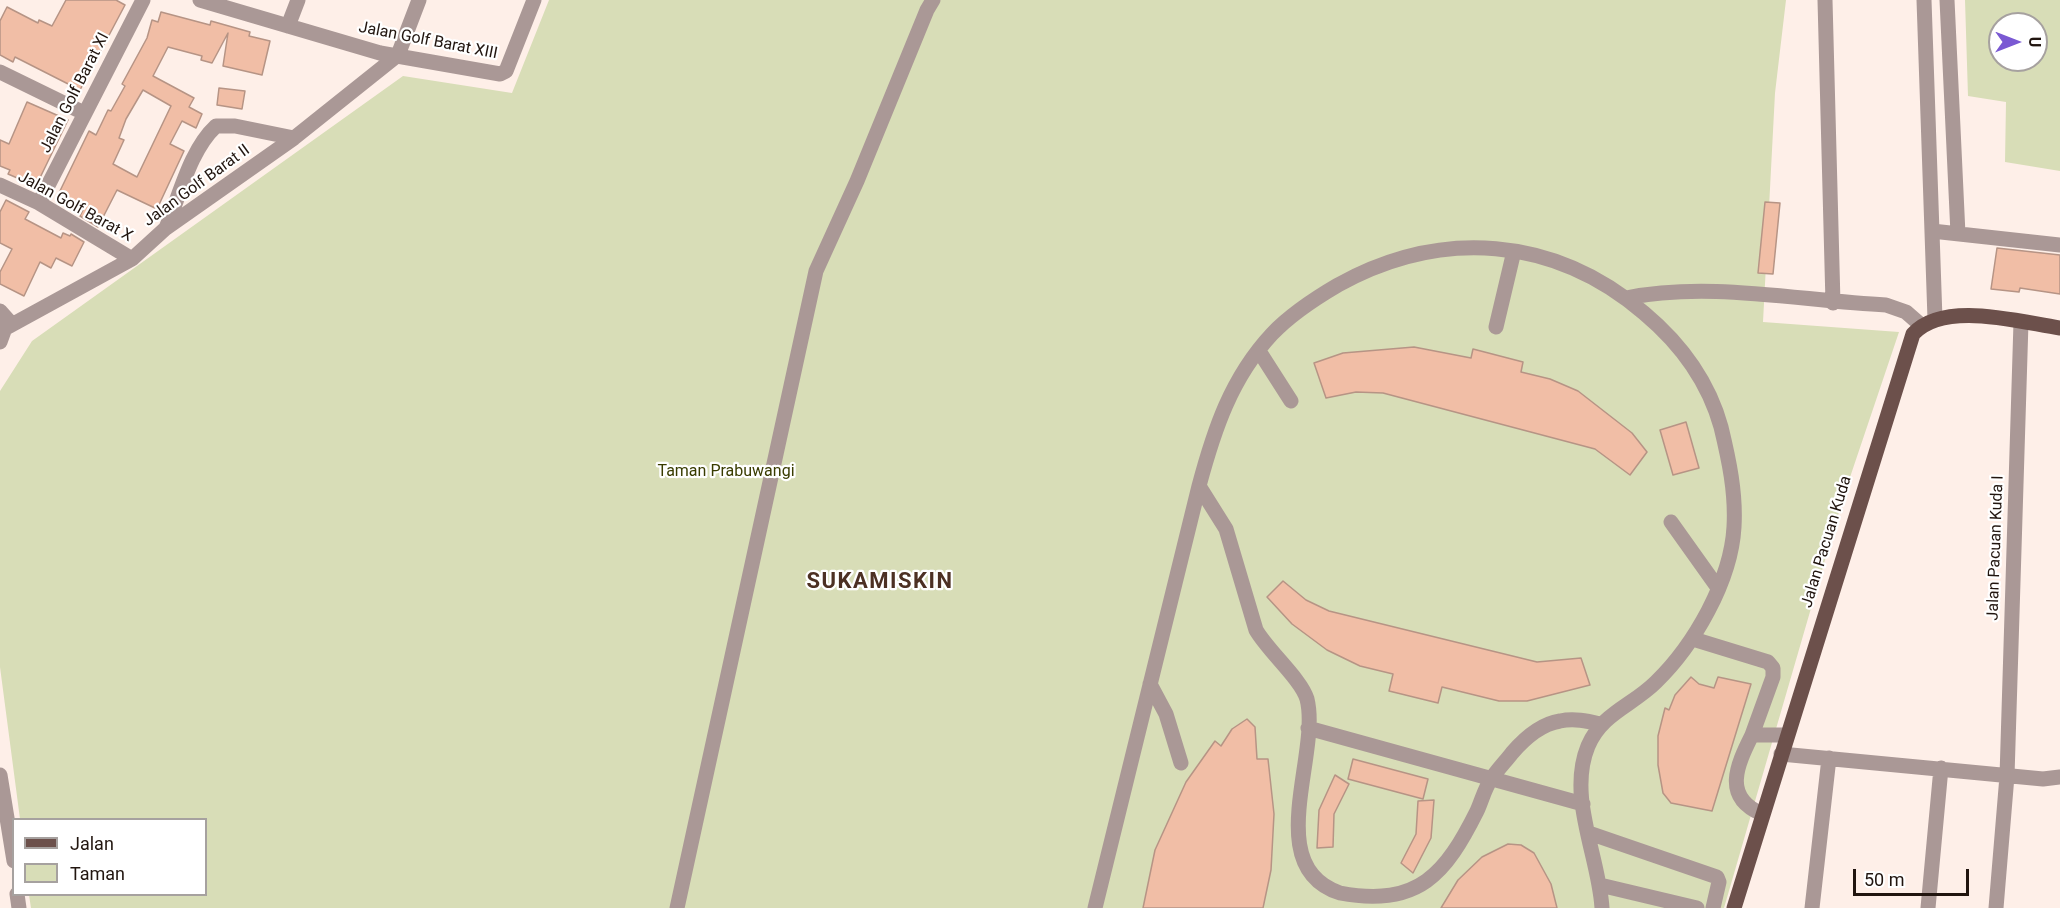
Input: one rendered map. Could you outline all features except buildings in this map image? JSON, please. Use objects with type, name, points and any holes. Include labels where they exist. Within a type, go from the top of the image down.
[{"type":"main road","points":[[1928,323],[1954,315],[2060,328]]},
{"type":"main road","name":"Jalan Pacuan Kuda","points":[[1734,908],[1761,814],[1908,345],[1913,334],[1928,323]]},
{"type":"street","name":"Jalan Golf Barat XI","points":[[39,203],[143,0]]},
{"type":"street","name":"Jalan Golf Barat XIII","points":[[200,0],[380,53],[503,73],[534,0]]},
{"type":"street","points":[[288,26],[298,0]]},
{"type":"street","points":[[398,55],[419,0]]},
{"type":"street","points":[[677,908],[816,271],[857,181],[933,0]]},
{"type":"street","points":[[1825,0],[1833,303]]},
{"type":"street","points":[[1626,298],[1654,292],[1702,292],[1886,305],[1928,323],[1932,231],[1924,0]]},
{"type":"street","points":[[1947,0],[1958,234]]},
{"type":"street","name":"Jalan Golf Barat II","points":[[3,335],[132,260],[166,228],[294,138],[398,55]]},
{"type":"street","points":[[0,72],[84,113]]},
{"type":"street","points":[[166,228],[199,148],[206,135],[216,126],[236,126],[294,138]]},
{"type":"street","name":"Jalan Golf Barat X","points":[[0,186],[39,203],[132,260]]},
{"type":"street","points":[[1932,231],[2060,245]]},
{"type":"street","points":[[1095,908],[1198,486],[1215,429],[1229,393],[1259,351],[1292,316],[1361,272],[1407,256],[1458,246],[1488,246],[1514,251],[1579,270],[1626,298],[1684,351],[1704,382],[1720,422],[1732,474],[1734,529],[1718,588],[1693,639],[1655,684],[1600,724],[1587,747],[1580,778],[1588,833],[1600,885],[1602,908]]},
{"type":"street","points":[[1496,327],[1514,251]]},
{"type":"street","points":[[0,311],[8,317],[3,335]]},
{"type":"street","name":"Jalan Pacuan Kuda I","points":[[1996,908],[2007,776],[2021,322]]},
{"type":"street","points":[[1259,351],[1290,401]]},
{"type":"street","points":[[1198,486],[1226,529],[1257,630],[1264,644],[1301,688],[1306,699],[1308,728],[1297,836],[1301,853],[1313,875],[1323,885],[1338,892],[1376,901],[1414,892],[1428,884],[1440,875],[1452,858],[1491,779],[1518,746],[1535,731],[1567,720],[1600,724]]},
{"type":"street","points":[[1671,522],[1718,588]]},
{"type":"street","points":[[1693,639],[1768,662],[1773,668],[1773,677],[1741,758],[1736,784],[1739,798],[1751,810],[1761,814]]},
{"type":"street","points":[[1150,684],[1166,714],[1181,763]]},
{"type":"street","points":[[1308,728],[1583,804]]},
{"type":"street","points":[[1752,735],[1786,735]]},
{"type":"street","points":[[1781,754],[2043,779],[2060,777]]},
{"type":"street","points":[[1812,908],[1829,758]]},
{"type":"street","points":[[1928,908],[1941,768]]},
{"type":"street","points":[[0,775],[12,850]]},
{"type":"street","points":[[1588,833],[1717,877],[1719,882],[1713,908]]},
{"type":"street","points":[[1600,885],[1697,908]]},
{"type":"green space","name":"Taman Prabuwangi","points":[[549,0],[1786,0],[1775,93],[1763,322],[1899,332],[1843,498],[1724,908],[31,908],[29,896],[207,896],[207,818],[20,818],[0,667],[0,391],[32,341],[403,76],[512,93]]},
{"type":"green space","points":[[1965,0],[2060,0],[2060,171],[2005,162],[2006,102],[1968,96]]},
{"type":"district","name":"SUKAMISKIN","points":[[880,582]]}]
